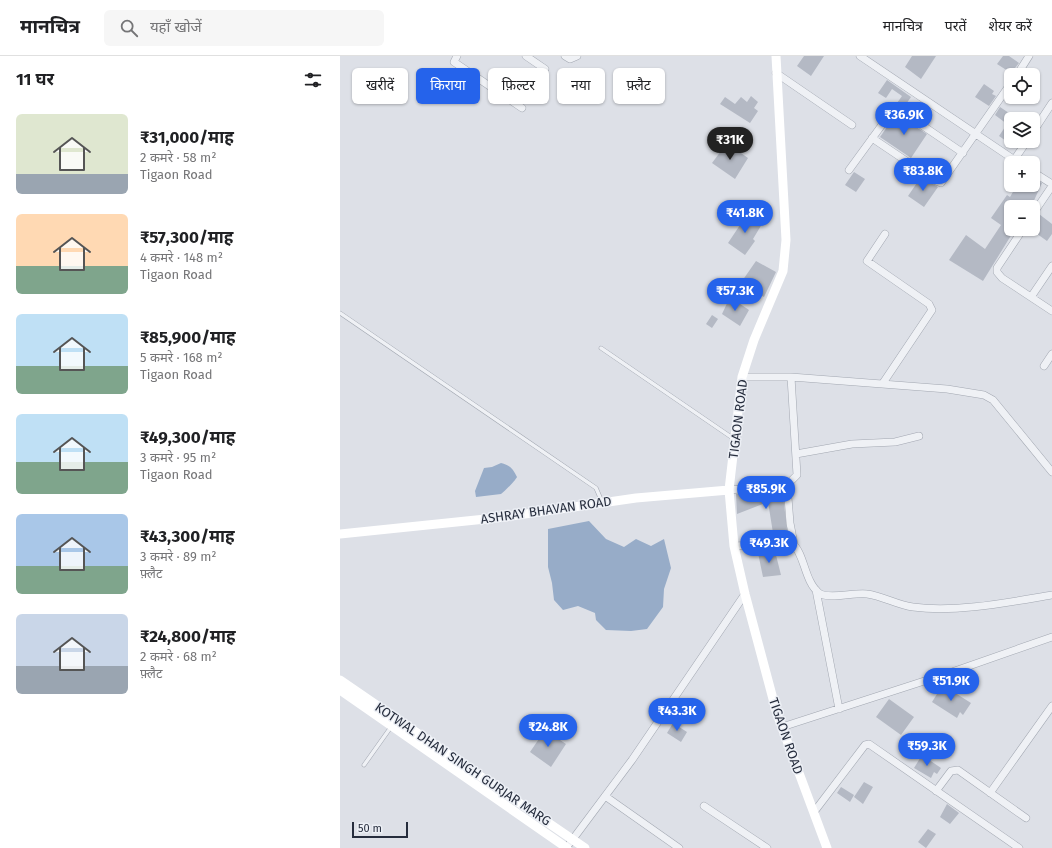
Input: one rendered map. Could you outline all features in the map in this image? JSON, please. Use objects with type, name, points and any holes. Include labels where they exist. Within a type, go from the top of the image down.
[{"type":"street","points":[[457,56],[454,62],[522,108]]},
{"type":"street","points":[[526,56],[543,68]]},
{"type":"street","points":[[565,56],[570,59],[577,56]]},
{"type":"street","name":"TIGAON ROAD","points":[[776,56],[786,240],[783,271],[754,340],[742,377],[729,490],[734,546],[745,594],[782,727],[827,848]]},
{"type":"street","points":[[860,56],[1008,156]]},
{"type":"street","points":[[1022,68],[1030,56]]},
{"type":"street","points":[[776,73],[852,125]]},
{"type":"street","points":[[872,138],[939,183],[944,181],[1004,93]]},
{"type":"street","points":[[1040,121],[1052,103]]},
{"type":"street","points":[[849,170],[895,107],[963,153]]},
{"type":"street","points":[[1040,177],[1052,185],[1040,203]]},
{"type":"street","points":[[883,384],[932,310],[929,304],[867,261],[885,234]]},
{"type":"street","points":[[1018,236],[997,268],[997,272],[1002,278],[1052,311]]},
{"type":"street","points":[[1031,297],[1052,266]]},
{"type":"street","points":[[1044,366],[1052,354]]},
{"type":"street","points":[[742,377],[791,376],[947,389],[990,397],[1052,472]]},
{"type":"street","points":[[729,490],[787,485],[798,473],[791,376]]},
{"type":"street","points":[[796,454],[852,444],[895,442],[920,436]]},
{"type":"street","points":[[787,485],[790,523],[794,544],[807,576],[816,590],[839,708]]},
{"type":"street","name":"ASHRAY BHAVAN ROAD","points":[[340,534],[505,517],[636,498],[729,490]]},
{"type":"street","points":[[734,546],[794,544]]},
{"type":"street","points":[[816,590],[825,595],[867,594],[899,605],[926,609],[1005,603],[1052,595]]},
{"type":"street","points":[[567,848],[632,760],[745,594]]},
{"type":"street","points":[[782,727],[949,673],[1052,637]]},
{"type":"street","name":"KOTWAL DHAN SINGH GURJAR MARG","points":[[340,680],[585,848]]},
{"type":"street","name":"KOTWAL DHAN SINGH GURJAR MARG","points":[[340,690],[567,848]]},
{"type":"street","points":[[990,793],[1052,706]]},
{"type":"street","points":[[814,812],[867,744],[872,745],[1019,848]]},
{"type":"street","points":[[936,791],[951,771],[955,769],[1026,818]]},
{"type":"street","points":[[605,796],[679,848]]},
{"type":"street","points":[[704,806],[767,848]]},
{"type":"lane","points":[[340,313],[596,488],[602,503]]},
{"type":"lane","points":[[601,348],[735,439]]},
{"type":"lane","points":[[364,765],[392,726]]},
{"type":"water","points":[[501,463],[511,468],[517,477],[516,479],[501,494],[476,497],[475,491],[484,468],[492,467]]},
{"type":"water","points":[[589,521],[606,539],[624,547],[636,539],[651,546],[664,539],[671,568],[664,589],[663,607],[647,629],[631,631],[606,630],[596,620],[595,613],[578,606],[563,610],[554,600],[548,567],[548,529]]},
{"type":"building","points":[[804,56],[824,56],[811,76],[797,66]]},
{"type":"building","points":[[912,56],[936,56],[921,79],[905,67]]},
{"type":"building","points":[[1003,56],[1009,56],[1019,63],[1015,68],[1004,68],[997,64]]},
{"type":"building","points":[[887,80],[911,97],[904,107],[897,103],[902,96],[892,89],[886,98],[878,93]]},
{"type":"building","points":[[984,84],[994,91],[992,94],[996,96],[989,106],[975,97]]},
{"type":"building","points":[[751,96],[758,102],[754,108],[758,111],[750,123],[720,104],[725,97],[735,104],[741,97],[747,102]]},
{"type":"building","points":[[1000,107],[1008,112],[1004,112],[1004,122],[995,115]]},
{"type":"building","points":[[896,114],[927,134],[911,158],[880,137]]},
{"type":"building","points":[[1004,128],[1004,140],[999,136]]},
{"type":"building","points":[[727,143],[748,158],[735,179],[712,163]]},
{"type":"building","points":[[854,172],[865,179],[856,192],[845,185]]},
{"type":"building","points":[[921,177],[938,187],[924,207],[908,196]]},
{"type":"building","points":[[1013,192],[1038,192],[1034,200],[1004,200],[1004,236],[1011,236],[983,281],[949,260],[966,235],[985,249],[1001,225],[991,218],[1007,195],[1010,197]]},
{"type":"building","points":[[745,213],[762,224],[753,239],[755,241],[745,255],[728,243],[740,225],[738,224]]},
{"type":"building","points":[[1040,215],[1052,224],[1052,234],[1047,241],[1040,236]]},
{"type":"building","points":[[756,261],[776,272],[764,297],[740,284]]},
{"type":"building","points":[[730,297],[749,310],[740,326],[722,314]]},
{"type":"building","points":[[712,315],[718,319],[712,328],[706,324]]},
{"type":"building","points":[[765,493],[767,496],[783,495],[788,538],[774,539],[768,502],[737,514],[736,494]]},
{"type":"building","points":[[775,551],[781,575],[763,577],[758,553]]},
{"type":"building","points":[[941,684],[971,703],[963,715],[960,712],[957,718],[932,702],[937,694],[935,693]]},
{"type":"building","points":[[889,699],[914,717],[901,735],[876,717]]},
{"type":"building","points":[[673,723],[687,732],[681,742],[667,733]]},
{"type":"building","points":[[545,730],[566,744],[551,767],[530,752]]},
{"type":"building","points":[[922,755],[941,768],[937,774],[934,772],[931,778],[914,768]]},
{"type":"building","points":[[864,782],[873,787],[863,804],[854,797]]},
{"type":"building","points":[[841,787],[854,795],[850,802],[837,793]]},
{"type":"building","points":[[947,804],[959,813],[950,824],[940,817]]},
{"type":"building","points":[[928,829],[936,834],[926,848],[918,842]]}]
